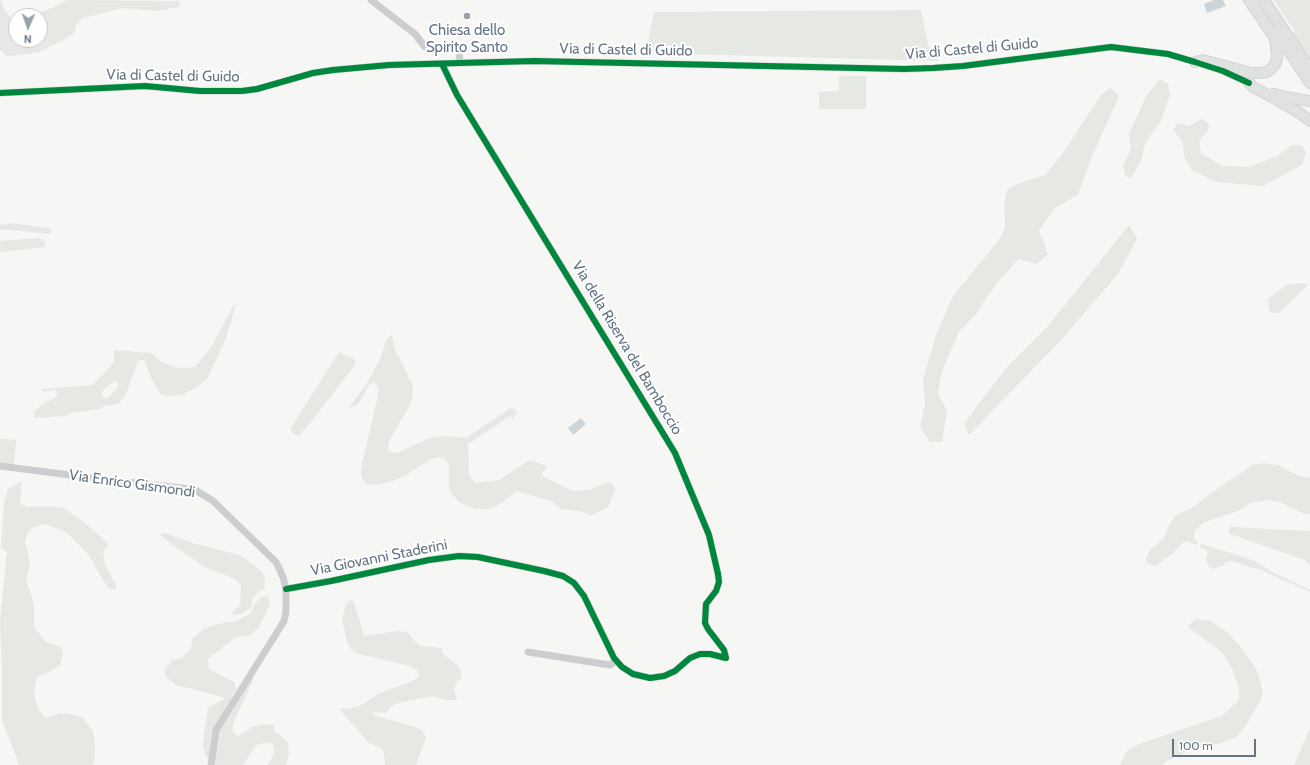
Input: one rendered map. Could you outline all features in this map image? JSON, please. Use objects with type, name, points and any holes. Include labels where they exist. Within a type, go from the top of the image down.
[{"type":"highway","points":[[1195,62],[1203,60],[1260,74],[1267,72],[1272,68],[1276,63],[1277,57],[1274,37],[1249,0]]},
{"type":"highway","points":[[1254,0],[1310,83]]},
{"type":"highway","points":[[1264,0],[1310,69]]},
{"type":"highway","points":[[1249,83],[1274,94],[1310,101]]},
{"type":"highway","points":[[1249,83],[1253,87],[1301,114],[1310,121]]},
{"type":"street","points":[[371,0],[415,34],[425,47],[433,50],[454,47],[459,51],[460,63]]},
{"type":"street","name":"Via di Castel di Guido","points":[[0,93],[145,86],[205,92],[242,91],[262,88],[313,73],[332,70],[389,65],[534,61],[911,69],[963,66],[1110,47],[1162,53],[1223,71],[1249,83]]},
{"type":"street","name":"Via della Riserva del Bamboccio","points":[[442,64],[457,95],[675,453],[709,535],[719,580],[716,591],[705,607],[705,623],[708,630],[724,650],[726,658]]},
{"type":"street","name":"Via Enrico Gismondi","points":[[0,466],[197,491],[212,501],[272,557],[281,572],[286,589],[286,612],[284,621],[216,730],[211,765]]},
{"type":"street","name":"Via Giovanni Staderini","points":[[286,589],[429,560],[459,556],[481,557],[535,568],[563,576],[572,581],[584,596],[616,661],[630,673],[641,677],[662,677],[670,674],[688,659],[697,655],[707,654],[726,658]]},
{"type":"street","points":[[528,652],[610,665],[616,661]]},
{"type":"shaded area","points":[[1,0],[8,15],[8,48],[47,48],[39,52],[7,56],[0,50]]},
{"type":"shaded area","points":[[67,0],[180,1],[179,7],[158,11],[122,8],[83,18],[76,25],[75,32],[67,38],[48,48],[48,10]]},
{"type":"shaded area","points":[[1214,0],[1223,0],[1226,6],[1207,13],[1204,4]]},
{"type":"shaded area","points":[[1274,0],[1310,0],[1310,62],[1292,35],[1295,29],[1291,26]]},
{"type":"shaded area","points":[[921,10],[928,45],[939,61],[647,53],[654,12]]},
{"type":"shaded area","points":[[839,76],[866,76],[866,109],[819,109],[819,92],[839,91]]},
{"type":"shaded area","points":[[1160,79],[1168,84],[1170,95],[1161,121],[1145,144],[1141,161],[1131,178],[1125,176],[1123,166],[1131,148],[1129,134],[1146,96]]},
{"type":"shaded area","points":[[1110,88],[1119,96],[1092,157],[1078,195],[1055,208],[1039,230],[1048,254],[1037,264],[1019,259],[996,284],[976,314],[959,332],[942,371],[938,393],[947,411],[942,442],[930,442],[920,427],[925,404],[923,379],[936,335],[953,296],[999,240],[1005,228],[1004,203],[1007,190],[1017,184],[1045,175],[1063,153],[1101,95]]},
{"type":"shaded area","points":[[1201,119],[1209,123],[1208,131],[1199,141],[1201,153],[1222,166],[1249,167],[1277,156],[1292,145],[1301,145],[1306,152],[1302,165],[1263,186],[1216,182],[1192,170],[1185,159],[1182,141],[1173,130],[1178,123],[1190,126]]},
{"type":"shaded area","points":[[11,223],[49,228],[52,231],[50,234],[0,229],[0,224],[6,225]]},
{"type":"shaded area","points":[[1129,225],[1137,238],[1118,274],[1062,339],[969,435],[964,424],[983,398],[1008,366],[1048,326]]},
{"type":"shaded area","points":[[39,238],[45,241],[45,247],[0,252],[0,241]]},
{"type":"shaded area","points":[[1302,283],[1308,285],[1279,313],[1272,313],[1269,310],[1268,299],[1286,285]]},
{"type":"shaded area","points":[[234,304],[235,308],[226,338],[207,379],[193,389],[182,395],[168,396],[161,394],[151,378],[144,360],[138,361],[127,391],[118,404],[104,406],[100,409],[72,413],[65,416],[34,418],[34,411],[46,402],[57,397],[56,390],[43,392],[41,389],[93,385],[114,362],[114,350],[151,353],[160,361],[174,367],[184,368],[195,367],[212,346]],"holes":[[[116,380],[118,382],[117,388],[106,399],[103,397],[101,392]]]},
{"type":"shaded area","points":[[392,334],[394,347],[413,386],[412,401],[389,441],[388,450],[393,453],[400,452],[429,438],[445,436],[466,438],[509,409],[513,408],[517,413],[513,419],[510,416],[468,444],[469,476],[476,483],[499,480],[530,460],[547,466],[541,475],[572,491],[589,490],[609,482],[614,485],[615,490],[608,507],[591,516],[581,511],[561,509],[553,502],[517,491],[500,504],[490,509],[475,509],[459,502],[451,493],[449,486],[449,464],[444,459],[439,457],[429,460],[405,476],[390,482],[376,485],[366,484],[362,478],[361,469],[379,390],[377,385],[374,382],[369,385],[358,404],[348,409],[369,380],[380,359],[386,340]]},
{"type":"shaded area","points":[[339,352],[356,360],[354,366],[299,436],[293,434],[290,429]]},
{"type":"shaded area","points":[[581,418],[586,424],[573,435],[568,428]]},
{"type":"shaded area","points":[[0,439],[16,440],[14,465],[0,463]]},
{"type":"shaded area","points":[[1264,463],[1278,465],[1297,475],[1310,478],[1310,514],[1302,513],[1280,502],[1268,500],[1250,503],[1238,511],[1205,522],[1196,529],[1194,538],[1198,544],[1196,545],[1187,541],[1184,542],[1156,566],[1147,563],[1146,559],[1150,550],[1164,538],[1176,515],[1190,509],[1253,465]]},
{"type":"shaded area","points":[[22,481],[20,504],[28,507],[50,506],[64,508],[90,527],[108,544],[103,552],[105,564],[116,585],[116,589],[108,588],[87,553],[66,532],[45,524],[32,528],[26,536],[25,543],[30,565],[26,579],[34,605],[34,627],[46,642],[59,646],[63,651],[60,665],[37,677],[34,693],[38,708],[45,718],[60,713],[82,717],[93,731],[95,747],[94,763],[92,765],[19,765],[2,720],[0,621],[7,552],[1,548],[4,504],[8,489]]},
{"type":"shaded area","points":[[1231,527],[1310,531],[1310,566],[1305,560],[1230,534],[1228,531]]},
{"type":"shaded area","points":[[165,533],[193,543],[242,556],[262,572],[265,578],[264,589],[257,593],[253,598],[251,607],[242,614],[232,615],[233,611],[240,606],[241,585],[235,579],[205,567],[175,547],[159,534]]},
{"type":"shaded area","points":[[1201,544],[1253,560],[1276,574],[1310,590],[1310,592],[1259,569],[1232,561],[1226,562],[1224,565],[1213,569],[1209,567],[1206,560],[1207,551],[1200,547]]},
{"type":"shaded area","points":[[266,596],[269,598],[270,605],[258,628],[251,635],[236,637],[208,659],[209,669],[234,682],[236,689],[211,736],[209,757],[206,757],[203,745],[208,708],[225,698],[176,685],[166,677],[165,669],[173,660],[182,658],[191,648],[192,639],[204,629],[218,624],[237,621],[251,613],[254,605],[261,597]]},
{"type":"shaded area","points":[[350,600],[354,602],[364,636],[397,631],[407,632],[420,646],[442,648],[442,653],[457,665],[461,671],[461,678],[457,681],[454,689],[457,699],[455,700],[446,700],[432,696],[398,703],[390,707],[386,713],[373,712],[373,715],[418,728],[423,732],[426,737],[416,765],[385,765],[384,753],[381,748],[369,743],[340,710],[341,708],[346,709],[360,706],[380,693],[413,681],[419,676],[418,672],[410,666],[355,653],[348,645],[342,620],[346,604]]},
{"type":"shaded area","points":[[1196,619],[1210,621],[1227,632],[1239,645],[1255,667],[1259,677],[1263,693],[1259,703],[1245,727],[1236,737],[1221,743],[1187,751],[1162,765],[1120,765],[1126,752],[1136,745],[1222,716],[1239,700],[1239,688],[1232,669],[1222,652],[1189,628],[1190,624]]},
{"type":"shaded area","points":[[252,677],[254,678],[233,724],[233,732],[238,736],[243,734],[251,727],[263,724],[274,725],[274,731],[288,743],[289,755],[286,765],[267,765],[274,755],[274,746],[270,742],[256,745],[243,765],[213,765],[219,729]]},
{"type":"shaded area","points":[[1310,728],[1310,765],[1294,765]]},
{"type":"cycle path","points":[[0,93],[145,86],[200,91],[242,91],[257,89],[313,73],[333,70],[389,65],[534,61],[904,69],[933,68],[963,66],[1111,47],[1168,54],[1223,71],[1249,83]]},
{"type":"cycle path","points":[[286,589],[429,560],[459,556],[478,557],[563,576],[574,583],[584,596],[614,658],[622,667],[633,674],[650,678],[664,676],[675,671],[690,658],[700,654],[710,654],[726,658],[724,650],[705,623],[706,604],[716,591],[719,582],[709,535],[675,453],[457,95],[442,64]]},
{"type":"place","name":"Chiesa dello Spirito Santo","points":[[467,16]]}]
